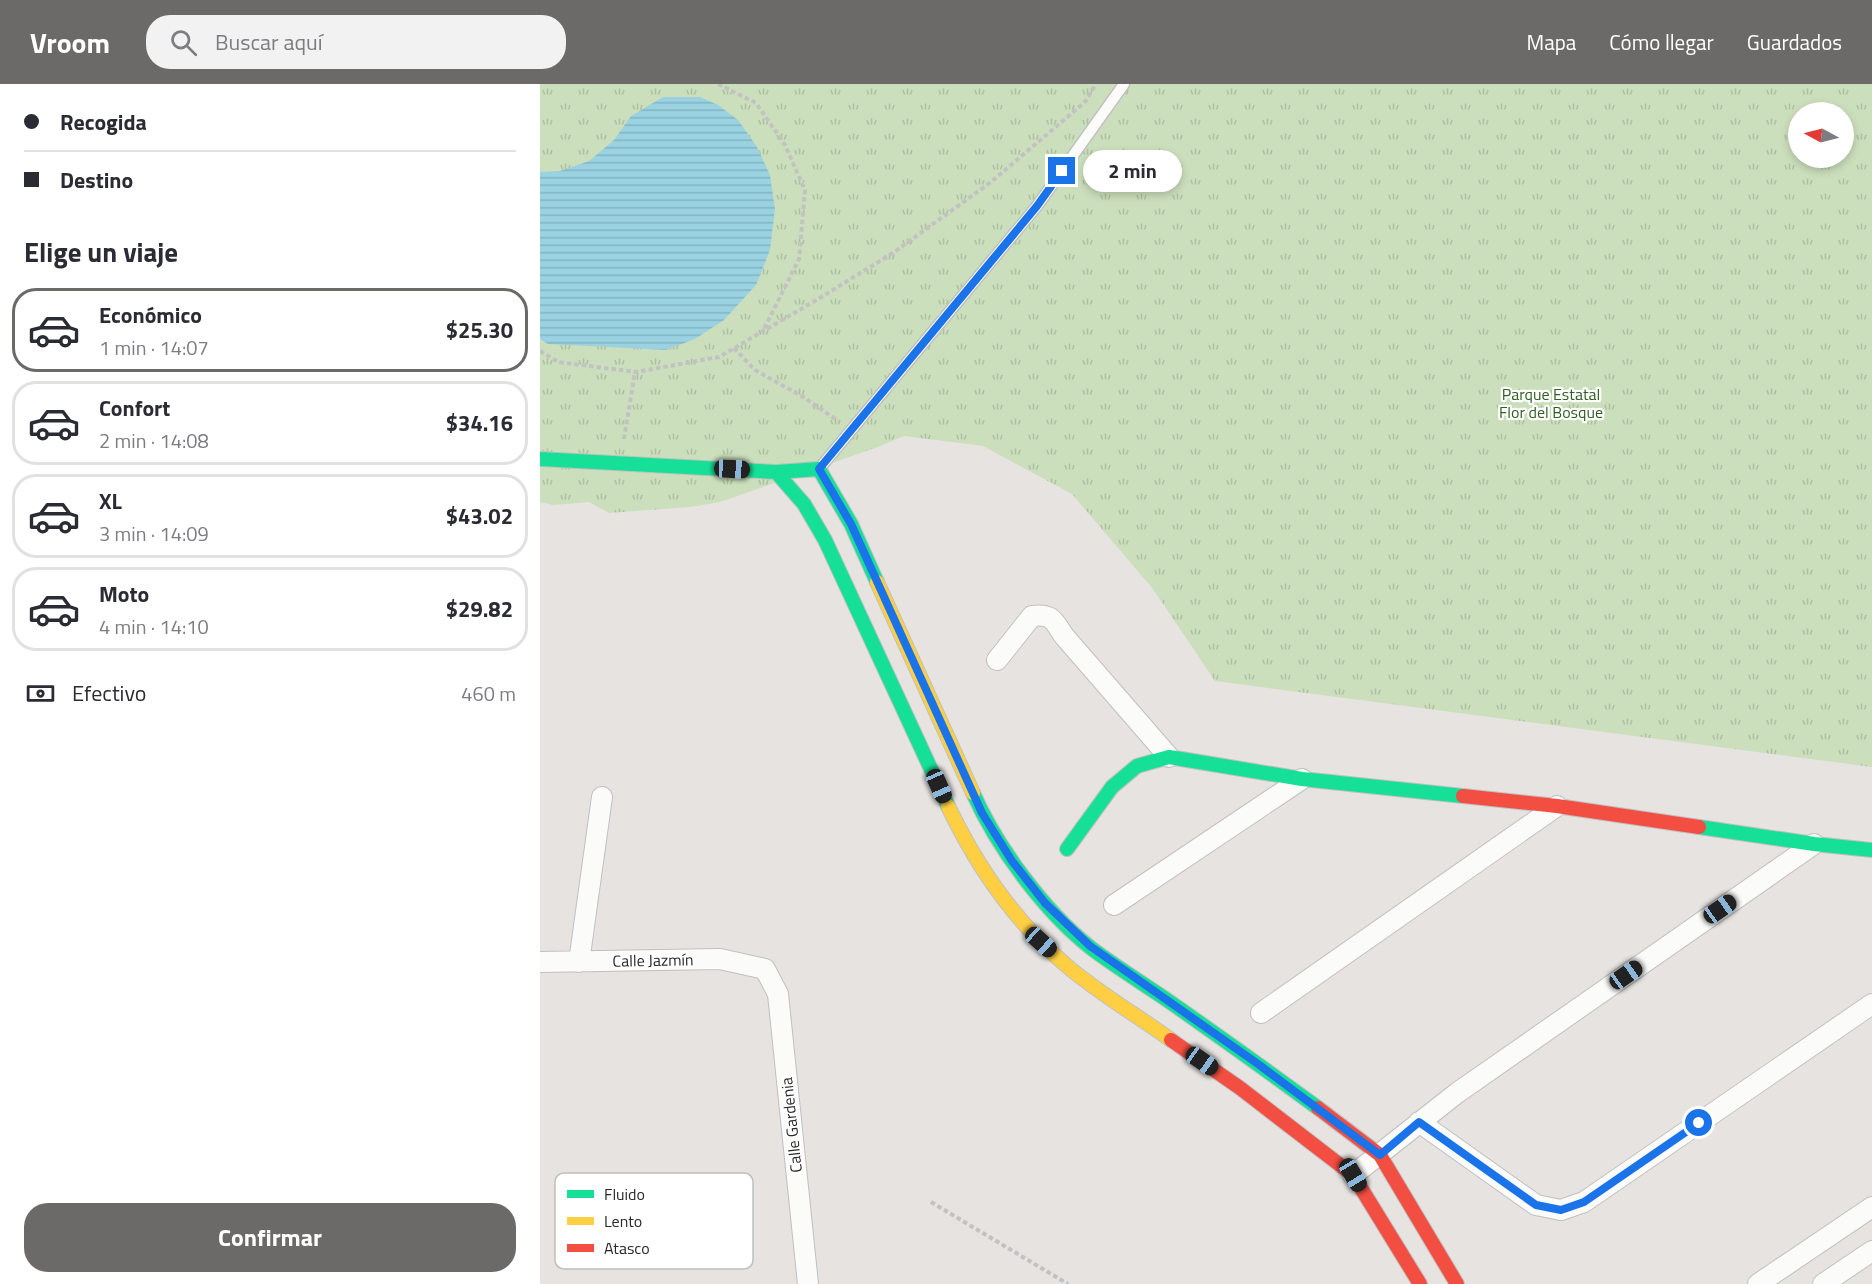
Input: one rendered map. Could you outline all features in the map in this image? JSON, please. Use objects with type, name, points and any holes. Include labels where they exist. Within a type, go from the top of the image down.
[{"type":"street","points":[[540,459],[776,472],[819,469],[851,524],[982,813],[1012,861],[1045,903],[1090,946],[1258,1064],[1380,1155],[1457,1284]]},
{"type":"street","points":[[776,472],[804,504],[820,531],[959,829],[991,883],[1028,930],[1068,967],[1240,1088],[1353,1175],[1420,1284]]},
{"type":"street","points":[[861,615],[888,605]]},
{"type":"street","points":[[997,660],[1032,616],[1043,614],[1053,619],[1064,636],[1169,757]]},
{"type":"street","points":[[1067,849],[1112,787],[1137,766],[1169,757],[1302,778],[1557,806],[1814,844],[1872,850]]},
{"type":"street","points":[[1114,905],[1302,778]]},
{"type":"street","points":[[579,962],[602,797]]},
{"type":"street","points":[[1261,1013],[1557,806]]},
{"type":"street","points":[[1353,1175],[1456,1093],[1814,844]]},
{"type":"street","name":"Calle Jazmín","points":[[540,962],[720,959],[765,969]]},
{"type":"street","name":"Calle Gardenia","points":[[765,969],[778,994],[808,1284]]},
{"type":"street","points":[[1419,1122],[1536,1205],[1561,1210],[1584,1202],[1872,1004]]},
{"type":"street","points":[[1758,1284],[1872,1207]]},
{"type":"street","points":[[1823,1284],[1872,1251]]},
{"type":"lane","points":[[819,469],[1037,206],[1124,84]]},
{"type":"path","points":[[718,84],[756,103],[785,145],[805,190],[799,259],[764,331]]},
{"type":"path","points":[[540,351],[558,362],[636,372],[719,357],[893,253],[991,182],[1085,102],[1096,84]]},
{"type":"path","points":[[734,348],[755,370],[805,398],[851,431]]},
{"type":"path","points":[[620,463],[636,372]]},
{"type":"path","points":[[932,1202],[1068,1284]]},
{"type":"green space","name":"Parque Estatal Flor del Bosque","points":[[540,84],[1872,84],[1872,767],[1215,681],[1153,589],[1072,494],[983,446],[904,436],[720,502],[690,507],[609,513],[589,502],[553,505],[540,502]]},
{"type":"water","points":[[663,97],[700,97],[718,105],[738,120],[757,147],[770,175],[775,209],[770,250],[756,285],[724,320],[695,339],[666,350],[548,344],[540,339],[540,172],[560,171],[589,161],[614,140],[631,116]]},
{"type":"traffic: fast","points":[[540,459],[776,472],[819,469],[851,524],[877,582]]},
{"type":"traffic: fast","points":[[776,472],[804,504],[825,540],[948,806]]},
{"type":"traffic: fast","points":[[1067,849],[1112,787],[1137,766],[1169,757],[1302,779],[1463,796]]},
{"type":"traffic: fast","points":[[973,793],[1008,856],[1039,897],[1073,933],[1318,1108]]},
{"type":"traffic: fast","points":[[1699,827],[1872,850]]},
{"type":"traffic: slow","points":[[877,582],[973,793]]},
{"type":"traffic: slow","points":[[948,806],[985,872],[1014,912],[1048,949],[1104,995],[1171,1040]]},
{"type":"traffic: jam","points":[[1463,796],[1557,806],[1699,827]]},
{"type":"traffic: jam","points":[[1171,1040],[1240,1088],[1353,1175],[1420,1284]]},
{"type":"traffic: jam","points":[[1318,1108],[1380,1155],[1457,1284]]},
{"type":"route","points":[[1062,171],[1037,206],[819,469],[851,524],[982,813],[1012,861],[1045,903],[1090,946],[1258,1064],[1380,1155],[1419,1122],[1536,1205],[1561,1210],[1584,1202],[1699,1123]]}]
